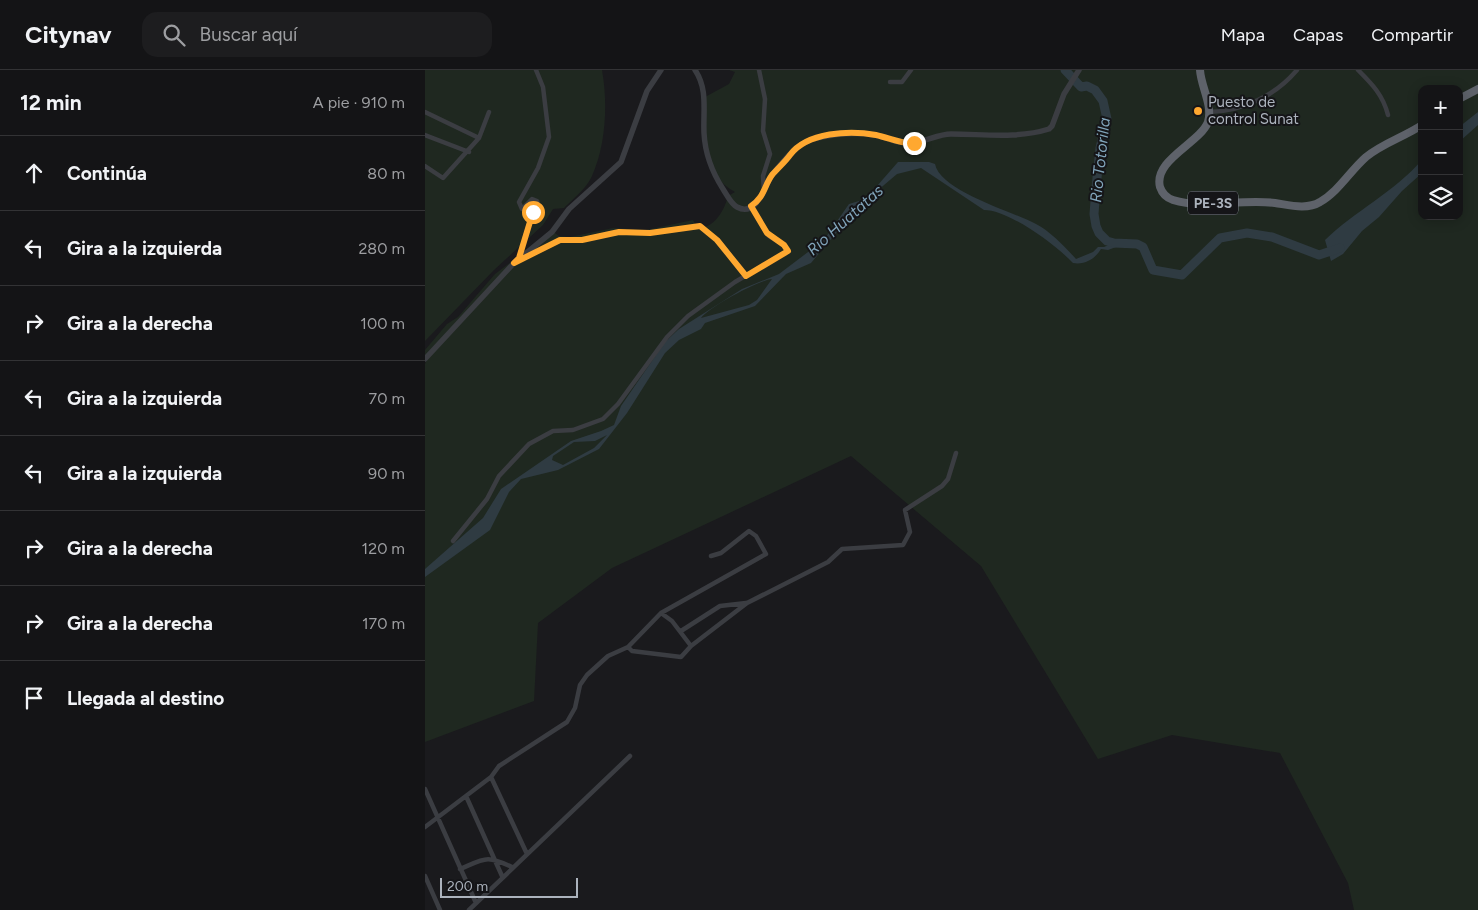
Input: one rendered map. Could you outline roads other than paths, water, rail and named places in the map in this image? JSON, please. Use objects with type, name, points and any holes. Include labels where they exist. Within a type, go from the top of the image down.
[{"type":"highway","points":[[1200,70],[1209,112]]},
{"type":"highway","points":[[1463,97],[1478,89]]},
{"type":"highway","name":"PE-3S","points":[[1209,112],[1206,126],[1165,167],[1160,177],[1160,188],[1163,193],[1174,200],[1212,203],[1264,202],[1311,206],[1329,195],[1373,151],[1418,127]]},
{"type":"street","points":[[519,258],[531,216],[538,204],[537,201],[532,199],[522,209],[519,202],[538,168],[549,138],[543,87],[536,70]]},
{"type":"street","points":[[425,359],[514,263],[552,232],[569,209],[621,162],[647,91],[661,70]]},
{"type":"street","points":[[695,70],[704,94],[704,133],[710,162],[719,183],[734,206],[740,208],[751,206],[760,200],[773,175],[796,148],[813,139],[864,134],[905,143],[914,143],[951,134],[989,137],[1049,129],[1052,126],[1064,94],[1079,70]]},
{"type":"street","points":[[759,70],[765,99],[762,123],[769,154],[763,176],[764,192]]},
{"type":"street","points":[[890,82],[902,82],[911,70]]},
{"type":"street","points":[[1209,112],[1224,112],[1249,105],[1276,90],[1297,70]]},
{"type":"street","points":[[1358,70],[1374,86],[1384,101],[1388,115]]},
{"type":"street","points":[[425,112],[479,138]]},
{"type":"street","points":[[425,166],[443,178],[469,152],[479,138],[489,112]]},
{"type":"street","points":[[425,135],[469,152]]},
{"type":"street","points":[[453,541],[487,499],[499,476],[529,444],[553,431],[573,430],[603,418],[618,404],[651,357],[673,330],[688,316],[746,276],[782,256],[788,250],[769,236],[751,206]]},
{"type":"street","points":[[514,263],[560,240],[582,240],[619,232],[650,233],[700,226],[717,240],[746,276]]},
{"type":"street","points":[[628,647],[632,651],[681,657],[691,646],[747,603],[828,562],[846,547],[903,545],[911,532],[905,510],[942,486],[947,479],[956,453]]},
{"type":"street","points":[[425,827],[491,777],[499,766],[567,722],[575,708],[580,685],[587,675],[607,656],[628,647],[661,613],[766,554],[756,536],[749,531],[721,553],[711,556]]},
{"type":"street","points":[[681,631],[721,606],[747,603]]},
{"type":"street","points":[[661,613],[668,617],[681,631],[691,646]]},
{"type":"street","points":[[469,910],[502,876],[630,756]]},
{"type":"street","points":[[491,777],[527,854]]},
{"type":"street","points":[[425,789],[476,903]]},
{"type":"street","points":[[466,796],[502,876]]},
{"type":"street","points":[[460,869],[485,858],[493,858],[512,867]]},
{"type":"street","points":[[425,876],[440,910]]},
{"type":"water","points":[[1478,112],[1478,125],[1463,138],[1463,124]]},
{"type":"water","name":"Rio Huatatas","points":[[898,162],[929,162],[935,164],[940,174],[963,192],[1041,227],[1076,259],[1093,252],[1098,247],[1111,244],[1116,247],[1108,250],[1101,249],[1096,256],[1086,262],[1073,263],[1044,238],[1019,222],[984,210],[921,168],[897,174],[857,208],[811,263],[786,274],[755,306],[705,323],[701,329],[679,340],[665,353],[627,413],[599,449],[558,470],[521,479],[509,492],[490,530],[425,577],[425,569],[483,518],[501,489],[571,441],[614,425],[621,406],[665,342],[679,329],[742,289],[779,274],[826,237],[849,204],[859,201],[870,194]],"holes":[[[772,279],[757,300],[749,305],[701,318],[705,313],[734,295],[756,284]],[[607,435],[594,448],[563,465],[552,460],[553,456],[574,442],[595,441]]]},
{"type":"water","points":[[1418,164],[1418,177],[1402,191],[1379,217],[1362,231],[1343,254],[1331,261],[1325,240]]},
{"type":"waterway","name":"Rio Totorilla","points":[[1065,70],[1081,87],[1087,86],[1095,90],[1103,101],[1107,119],[1100,148],[1094,214],[1099,233],[1107,241],[1137,244],[1143,247],[1153,270],[1182,275],[1220,238],[1247,233],[1272,237],[1319,255],[1340,248]]},
{"type":"place","name":"Puesto de control Sunat","points":[[1198,111]]}]
